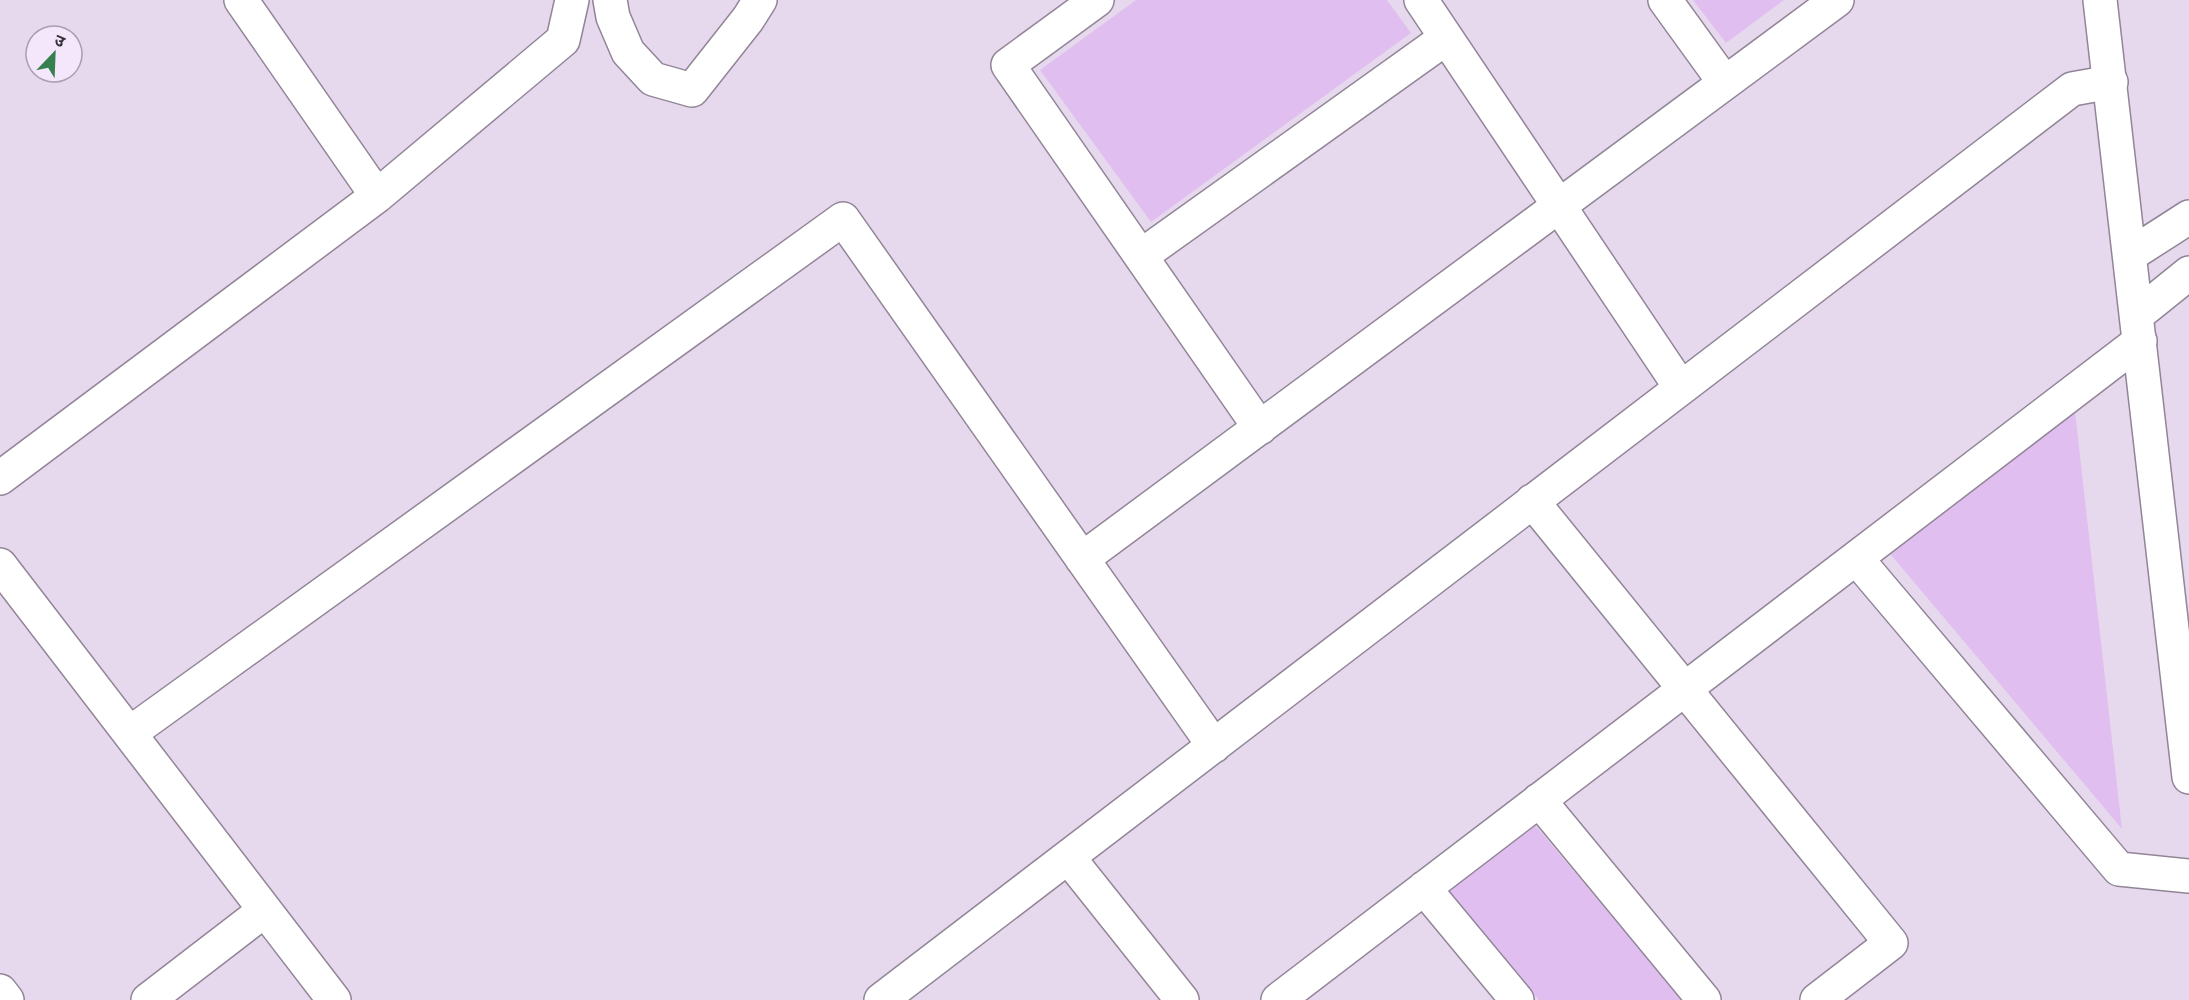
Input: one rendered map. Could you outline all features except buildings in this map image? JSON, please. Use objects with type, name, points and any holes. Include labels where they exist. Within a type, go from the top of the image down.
[{"type":"street","points":[[241,0],[377,196]]},
{"type":"street","points":[[0,478],[377,196],[563,40],[571,4],[611,4],[619,35],[628,52],[653,79],[693,90],[760,0]]},
{"type":"street","points":[[1097,0],[1008,65],[1260,428]]},
{"type":"street","points":[[1420,0],[1681,388]]},
{"type":"street","points":[[1665,0],[1725,83]]},
{"type":"street","points":[[1082,559],[1837,0]]},
{"type":"street","points":[[2100,0],[2189,777]]},
{"type":"street","points":[[1141,256],[1446,38]]},
{"type":"street","points":[[881,1000],[2072,89],[2111,82]]},
{"type":"street","points":[[2130,255],[2189,217]]},
{"type":"street","points":[[130,734],[843,219],[1214,746]]},
{"type":"street","points":[[1278,1000],[1856,558],[2139,328],[2189,273]]},
{"type":"street","points":[[1532,501],[1891,943],[1818,1000]]},
{"type":"street","points":[[1856,558],[2119,869],[2189,876]]},
{"type":"street","points":[[0,565],[334,1000]]},
{"type":"street","points":[[1539,800],[1704,1000]]},
{"type":"street","points":[[1068,857],[1182,1000]]},
{"type":"street","points":[[1424,888],[1517,1000]]},
{"type":"street","points":[[148,1000],[265,910]]},
{"type":"street","points":[[0,991],[7,1000]]},
{"type":"shaded area","points":[[1136,0],[1387,0],[1411,33],[1151,222],[1040,70]]},
{"type":"shaded area","points":[[1693,0],[1784,0],[1726,43]]},
{"type":"shaded area","points":[[2075,411],[2122,829],[1886,549]]},
{"type":"shaded area","points":[[1530,819],[1682,1000],[1539,1000],[1446,889]]}]
